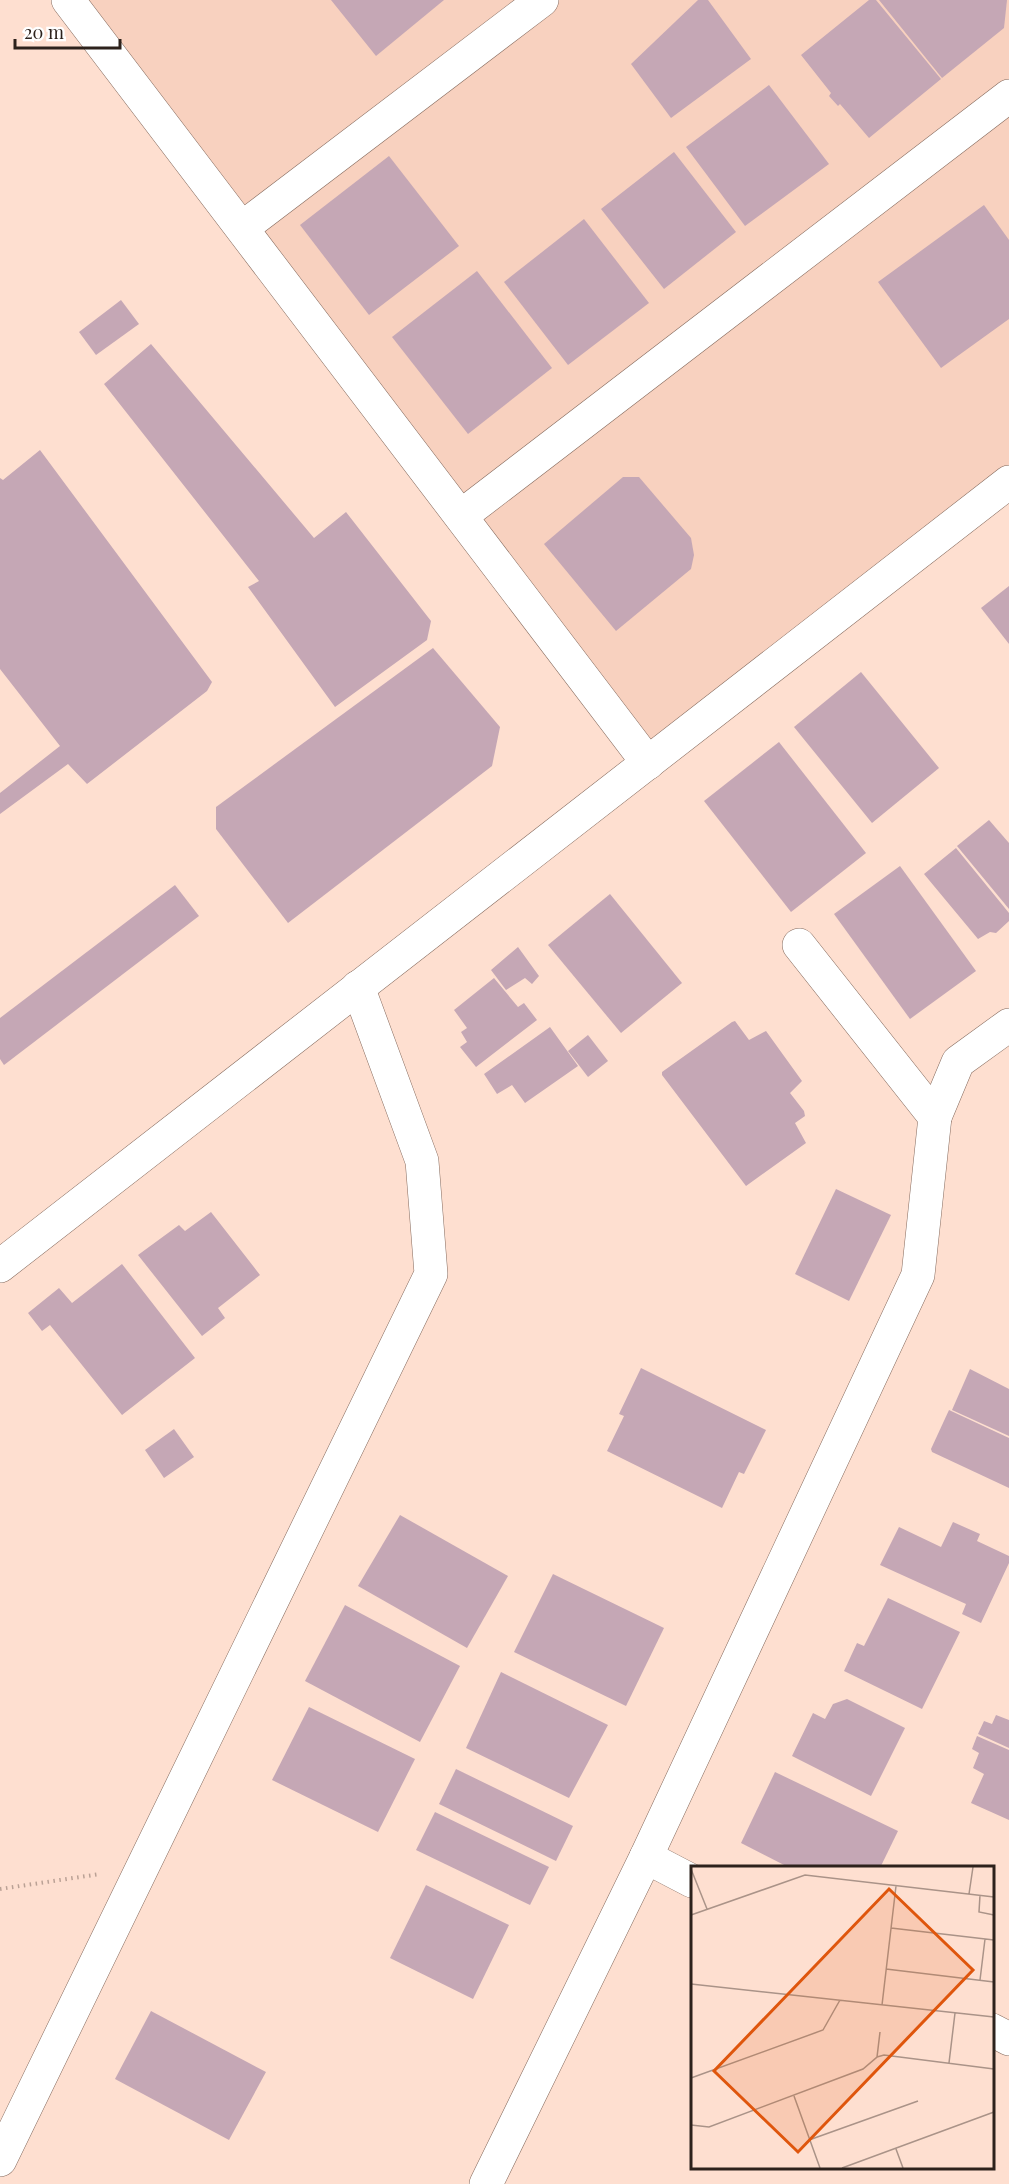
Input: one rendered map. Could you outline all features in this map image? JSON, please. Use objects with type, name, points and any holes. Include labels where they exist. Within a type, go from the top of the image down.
[{"type":"street","points":[[68,0],[648,763]]},
{"type":"street","points":[[242,228],[542,0]]},
{"type":"street","points":[[461,516],[1009,96]]},
{"type":"street","points":[[0,1266],[1009,482]]},
{"type":"street","points":[[799,945],[935,1117]]},
{"type":"street","points":[[0,2160],[431,1274],[422,1161],[358,987]]},
{"type":"street","points":[[486,2184],[646,1857],[918,1275],[935,1117],[958,1062],[1009,1024]]},
{"type":"street","points":[[646,1857],[691,1880]]},
{"type":"path","points":[[0,1889],[142,1868]]},
{"type":"shaded area","points":[[68,0],[1009,0],[1009,482],[648,763]]},
{"type":"building","points":[[331,0],[444,0],[376,56]]},
{"type":"building","points":[[698,0],[708,0],[751,59],[671,118],[631,64]]},
{"type":"building","points":[[869,0],[876,0],[941,79],[869,138],[840,104],[838,106],[829,96],[831,93],[801,55]]},
{"type":"building","points":[[879,0],[1007,0],[1004,28],[942,78]]},
{"type":"building","points":[[769,85],[829,164],[745,226],[686,147]]},
{"type":"building","points":[[674,152],[736,232],[664,289],[601,209]]},
{"type":"building","points":[[389,156],[459,246],[369,315],[300,225]]},
{"type":"building","points":[[984,205],[1009,240],[1009,319],[941,368],[878,282]]},
{"type":"building","points":[[584,219],[649,303],[568,365],[504,282]]},
{"type":"building","points":[[477,271],[552,368],[468,434],[392,337]]},
{"type":"building","points":[[121,300],[139,324],[96,355],[79,332]]},
{"type":"building","points":[[151,344],[314,538],[346,512],[431,621],[427,640],[335,707],[248,587],[259,581],[104,384]]},
{"type":"building","points":[[40,450],[212,682],[207,691],[87,784],[68,764],[0,814],[0,793],[60,746],[0,669],[0,478],[3,480]]},
{"type":"building","points":[[623,477],[639,477],[691,538],[694,555],[691,569],[616,631],[544,544]]},
{"type":"building","points":[[1009,586],[1009,644],[981,608]]},
{"type":"building","points":[[433,648],[500,727],[492,766],[288,923],[216,829],[216,807]]},
{"type":"building","points":[[861,672],[939,768],[872,823],[794,727]]},
{"type":"building","points":[[779,742],[866,853],[791,912],[704,801]]},
{"type":"building","points":[[989,820],[1009,843],[1009,909],[957,846]]},
{"type":"building","points":[[956,848],[1009,913],[1009,921],[996,933],[990,932],[978,939],[924,874]]},
{"type":"building","points":[[900,866],[976,971],[910,1019],[834,914]]},
{"type":"building","points":[[175,885],[199,916],[4,1065],[0,1059],[0,1018]]},
{"type":"building","points":[[610,894],[682,983],[621,1033],[548,945]]},
{"type":"building","points":[[518,947],[539,976],[532,984],[525,978],[506,990],[491,970]]},
{"type":"building","points":[[494,978],[518,1007],[524,1003],[537,1020],[476,1067],[460,1047],[467,1042],[461,1032],[467,1028],[454,1010]]},
{"type":"building","points":[[735,1021],[749,1040],[766,1031],[802,1081],[790,1093],[804,1111],[805,1116],[795,1123],[806,1143],[746,1186],[662,1075],[662,1072]]},
{"type":"building","points":[[550,1027],[578,1066],[525,1103],[512,1085],[497,1094],[484,1074]]},
{"type":"building","points":[[588,1035],[608,1061],[588,1077],[568,1051]]},
{"type":"building","points":[[836,1189],[891,1215],[849,1301],[795,1274]]},
{"type":"building","points":[[211,1212],[260,1275],[218,1308],[225,1318],[202,1336],[138,1255],[179,1225],[185,1231]]},
{"type":"building","points":[[122,1264],[195,1358],[122,1415],[50,1325],[42,1331],[28,1313],[59,1288],[72,1303]]},
{"type":"building","points":[[641,1368],[766,1430],[744,1474],[739,1472],[722,1508],[607,1451],[624,1416],[619,1414]]},
{"type":"building","points":[[970,1369],[1009,1389],[1009,1436],[952,1410]]},
{"type":"building","points":[[949,1410],[1009,1438],[1009,1488],[932,1452],[931,1449]]},
{"type":"building","points":[[174,1429],[194,1457],[164,1478],[145,1450]]},
{"type":"building","points":[[400,1515],[508,1576],[467,1648],[358,1586]]},
{"type":"building","points":[[953,1522],[980,1534],[977,1541],[1009,1556],[1009,1563],[981,1623],[962,1614],[966,1604],[880,1565],[899,1527],[941,1547]]},
{"type":"building","points":[[553,1574],[664,1628],[626,1706],[514,1652]]},
{"type":"building","points":[[888,1598],[960,1632],[922,1709],[844,1671],[857,1643],[864,1646]]},
{"type":"building","points":[[345,1605],[460,1666],[420,1742],[305,1681]]},
{"type":"building","points":[[501,1672],[608,1725],[569,1798],[466,1748]]},
{"type":"building","points":[[847,1699],[905,1728],[871,1796],[792,1756],[813,1713],[825,1719],[833,1704]]},
{"type":"building","points":[[309,1707],[415,1759],[378,1832],[272,1780]]},
{"type":"building","points":[[996,1715],[1009,1720],[1009,1748],[978,1734],[984,1721],[992,1724]]},
{"type":"building","points":[[977,1736],[1009,1750],[1009,1820],[971,1803],[984,1774],[973,1768],[979,1753],[972,1749]]},
{"type":"building","points":[[456,1769],[573,1826],[556,1861],[439,1804]]},
{"type":"building","points":[[775,1772],[898,1831],[881,1866],[786,1866],[741,1843]]},
{"type":"building","points":[[435,1812],[549,1867],[530,1905],[416,1850]]},
{"type":"building","points":[[426,1885],[509,1925],[473,1999],[390,1958]]},
{"type":"building","points":[[151,2011],[266,2072],[229,2140],[115,2079]]}]
